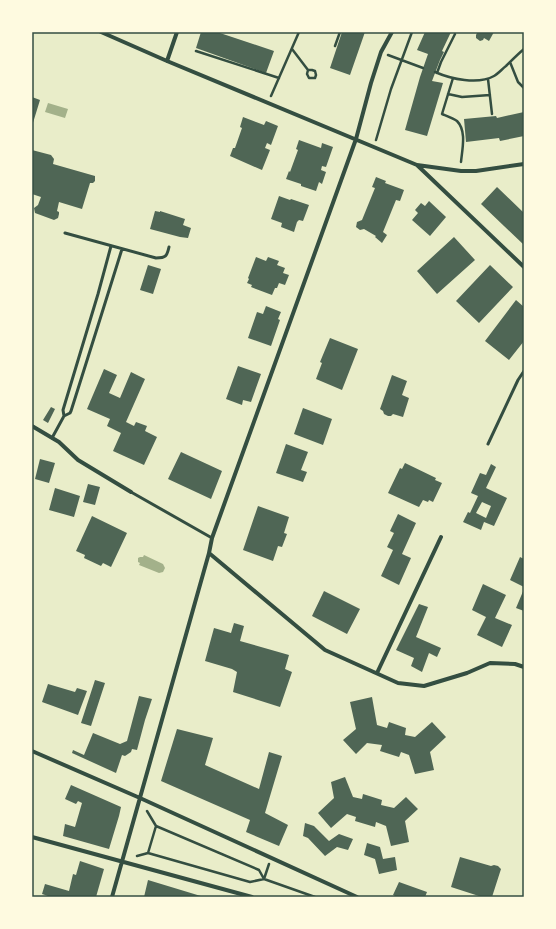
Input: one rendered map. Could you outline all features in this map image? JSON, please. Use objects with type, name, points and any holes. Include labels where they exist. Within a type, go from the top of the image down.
[{"type":"street","points":[[101,32],[417,164],[461,171],[476,171],[524,164]]},
{"type":"street","points":[[167,60],[177,32]]},
{"type":"street","points":[[112,897],[212,538],[356,139],[381,52],[392,32]]},
{"type":"street","points":[[417,164],[524,267]]},
{"type":"street","points":[[32,426],[59,442],[78,460],[131,492]]},
{"type":"street","points":[[377,674],[441,537]]},
{"type":"street","points":[[209,553],[325,650],[398,683],[424,686],[467,673],[490,663],[515,664],[524,667]]},
{"type":"street","points":[[32,751],[140,798],[357,897]]},
{"type":"street","points":[[32,837],[252,897]]},
{"type":"lane","points":[[65,233],[156,258],[164,258],[167,255],[169,248]]},
{"type":"lane","points":[[64,416],[63,410],[111,246]]},
{"type":"lane","points":[[52,438],[64,416],[71,411],[122,249]]},
{"type":"lane","points":[[488,444],[518,380],[524,371]]},
{"type":"lane","points":[[131,492],[212,538]]},
{"type":"path","points":[[274,91],[299,32]]},
{"type":"path","points":[[335,46],[340,32]]},
{"type":"path","points":[[374,146],[401,59],[412,32]]},
{"type":"path","points":[[455,34],[436,73],[453,78],[466,80],[488,79],[496,75],[524,48]]},
{"type":"path","points":[[291,49],[308,70]]},
{"type":"path","points":[[196,51],[279,78]]},
{"type":"path","points":[[381,52],[423,68]]},
{"type":"path","points":[[510,62],[518,82],[524,88]]},
{"type":"path","points":[[453,78],[442,114],[457,121],[460,125],[463,141],[461,171]]},
{"type":"path","points":[[488,79],[492,114]]},
{"type":"path","points":[[448,94],[462,98],[490,95]]},
{"type":"path","points":[[140,798],[156,826],[259,870],[264,879]]},
{"type":"path","points":[[148,853],[156,826]]},
{"type":"path","points":[[122,862],[148,853],[250,882],[264,879],[315,897]]},
{"type":"path","points":[[264,879],[271,858]]},
{"type":"shaded area","points":[[48,103],[68,109],[65,118],[45,112]]},
{"type":"shaded area","points":[[144,555],[163,564],[165,568],[163,572],[159,573],[139,565],[140,563],[138,562],[138,558],[143,557]]},
{"type":"building","points":[[201,32],[217,32],[274,51],[266,73],[196,48]]},
{"type":"building","points":[[342,32],[365,32],[350,75],[330,68]]},
{"type":"building","points":[[425,32],[451,32],[442,51],[444,52],[432,81],[443,83],[427,136],[405,130],[428,54],[417,50]]},
{"type":"building","points":[[475,32],[494,32],[489,41],[484,38],[480,41],[476,38],[477,33]]},
{"type":"building","points":[[32,97],[40,100],[32,126],[33,107]]},
{"type":"building","points":[[524,112],[524,136],[500,141],[499,138],[466,142],[464,119],[496,116],[497,118]]},
{"type":"building","points":[[243,117],[264,125],[266,121],[278,126],[271,145],[267,143],[265,148],[270,150],[262,170],[230,156],[233,148],[235,148],[242,128],[240,127]]},
{"type":"building","points":[[299,140],[321,148],[322,143],[333,147],[326,167],[322,166],[321,170],[326,172],[322,184],[319,182],[316,191],[286,179],[298,150],[296,149]]},
{"type":"building","points":[[32,150],[51,155],[54,159],[53,164],[95,176],[95,181],[90,183],[82,209],[59,202],[57,211],[59,212],[58,218],[54,220],[35,213],[34,208],[38,205],[41,197],[32,194]]},
{"type":"building","points":[[376,177],[386,181],[385,183],[404,190],[400,201],[396,200],[383,232],[387,235],[382,243],[375,237],[376,236],[364,229],[360,230],[356,227],[357,222],[362,220],[375,188],[372,187]]},
{"type":"building","points":[[497,187],[524,213],[524,245],[481,204]]},
{"type":"building","points":[[279,196],[309,205],[303,221],[299,220],[297,222],[294,232],[281,227],[282,223],[271,219]]},
{"type":"building","points":[[429,201],[446,217],[430,236],[412,220],[418,213],[415,210],[421,203],[425,206]]},
{"type":"building","points":[[155,211],[160,211],[185,219],[183,225],[191,228],[188,238],[150,229]]},
{"type":"building","points":[[454,237],[475,260],[437,294],[417,271]]},
{"type":"building","points":[[256,257],[266,261],[268,257],[279,261],[277,265],[285,268],[283,273],[289,275],[285,285],[279,283],[272,295],[251,287],[252,285],[247,283]]},
{"type":"building","points":[[148,265],[161,269],[153,294],[140,290]]},
{"type":"building","points":[[490,265],[513,287],[479,323],[456,301]]},
{"type":"building","points":[[516,300],[524,307],[524,341],[509,360],[485,341]]},
{"type":"building","points":[[266,306],[281,312],[278,319],[280,320],[271,346],[248,338],[257,312],[263,314]]},
{"type":"building","points":[[330,338],[358,349],[342,390],[316,379],[322,363],[320,362]]},
{"type":"building","points":[[238,366],[261,374],[251,402],[243,400],[242,405],[226,399]]},
{"type":"building","points":[[104,369],[117,375],[109,393],[120,398],[131,372],[145,379],[126,422],[134,426],[136,422],[147,426],[145,431],[157,437],[144,465],[113,451],[121,433],[107,426],[110,419],[87,409]]},
{"type":"building","points":[[392,375],[407,381],[402,395],[409,398],[403,417],[393,414],[388,416],[380,409]]},
{"type":"building","points":[[51,407],[55,409],[48,423],[43,420]]},
{"type":"building","points":[[303,408],[332,419],[323,445],[294,434]]},
{"type":"building","points":[[286,444],[308,452],[301,470],[307,472],[303,482],[276,473]]},
{"type":"building","points":[[181,452],[222,471],[211,499],[168,479]]},
{"type":"building","points":[[40,459],[55,463],[49,483],[35,479]]},
{"type":"building","points":[[405,463],[436,478],[435,480],[442,483],[433,502],[423,500],[419,507],[388,493],[400,468],[402,469]]},
{"type":"building","points":[[491,464],[496,467],[486,488],[507,498],[494,526],[484,522],[481,530],[463,522],[468,512],[470,513],[478,496],[471,493],[480,473],[486,475]],"holes":[[[482,502],[491,506],[486,518],[476,513]]]},
{"type":"building","points":[[88,484],[100,487],[95,505],[83,502]]},
{"type":"building","points":[[55,488],[80,496],[74,517],[49,510]]},
{"type":"building","points":[[258,506],[289,517],[284,533],[287,534],[282,547],[278,546],[273,561],[243,550]]},
{"type":"building","points":[[398,514],[416,523],[402,554],[411,558],[399,585],[381,576],[393,550],[387,547],[394,533],[390,531]]},
{"type":"building","points":[[92,516],[127,533],[111,567],[103,563],[101,566],[84,558],[85,555],[76,551]]},
{"type":"building","points":[[520,557],[524,559],[524,587],[510,580]]},
{"type":"building","points":[[483,584],[506,595],[495,618],[512,625],[502,647],[477,635],[486,617],[472,610]]},
{"type":"building","points":[[524,589],[524,611],[516,608]]},
{"type":"building","points":[[324,591],[360,609],[347,634],[312,616]]},
{"type":"building","points":[[419,604],[428,607],[416,637],[441,648],[437,657],[429,653],[422,672],[411,666],[414,658],[396,650]]},
{"type":"building","points":[[234,623],[244,626],[240,641],[289,655],[285,669],[292,672],[280,707],[233,692],[237,672],[232,669],[205,661],[214,628],[231,633]]},
{"type":"building","points":[[95,680],[105,683],[91,726],[81,723]]},
{"type":"building","points":[[48,684],[75,692],[77,688],[87,691],[78,715],[42,702]]},
{"type":"building","points":[[139,696],[152,699],[137,750],[132,749],[131,752],[125,756],[122,755],[116,773],[72,753],[73,750],[84,755],[93,733],[120,744],[127,741]]},
{"type":"building","points":[[372,697],[377,725],[387,728],[389,722],[406,728],[405,735],[415,737],[432,722],[446,737],[430,752],[434,770],[415,774],[409,755],[401,752],[399,757],[380,751],[382,745],[367,743],[356,754],[343,740],[356,729],[350,702]]},
{"type":"building","points":[[177,729],[213,738],[205,765],[259,789],[269,752],[282,756],[265,813],[288,825],[279,846],[246,832],[250,820],[161,781]]},
{"type":"building","points":[[345,777],[353,797],[362,799],[363,794],[382,800],[381,805],[394,808],[406,797],[418,809],[405,821],[409,842],[391,846],[386,826],[376,822],[375,827],[355,821],[356,817],[347,814],[331,828],[318,813],[334,798],[331,782]]},
{"type":"building","points":[[71,785],[121,807],[109,849],[63,836],[65,824],[75,827],[82,803],[78,801],[76,804],[65,799]]},
{"type":"building","points":[[305,823],[314,826],[329,841],[339,834],[353,839],[348,850],[337,847],[325,856],[308,838],[303,836]]},
{"type":"building","points":[[367,843],[380,847],[383,859],[395,857],[397,870],[379,874],[375,859],[364,855]]},
{"type":"building","points":[[460,857],[491,866],[498,866],[501,869],[492,897],[482,897],[451,887]]},
{"type":"building","points":[[80,861],[104,869],[96,897],[51,897],[42,894],[45,884],[69,891],[73,874],[76,875]]},
{"type":"building","points":[[148,880],[204,897],[144,897]]},
{"type":"building","points":[[399,882],[427,892],[425,897],[397,897],[393,895]]}]
